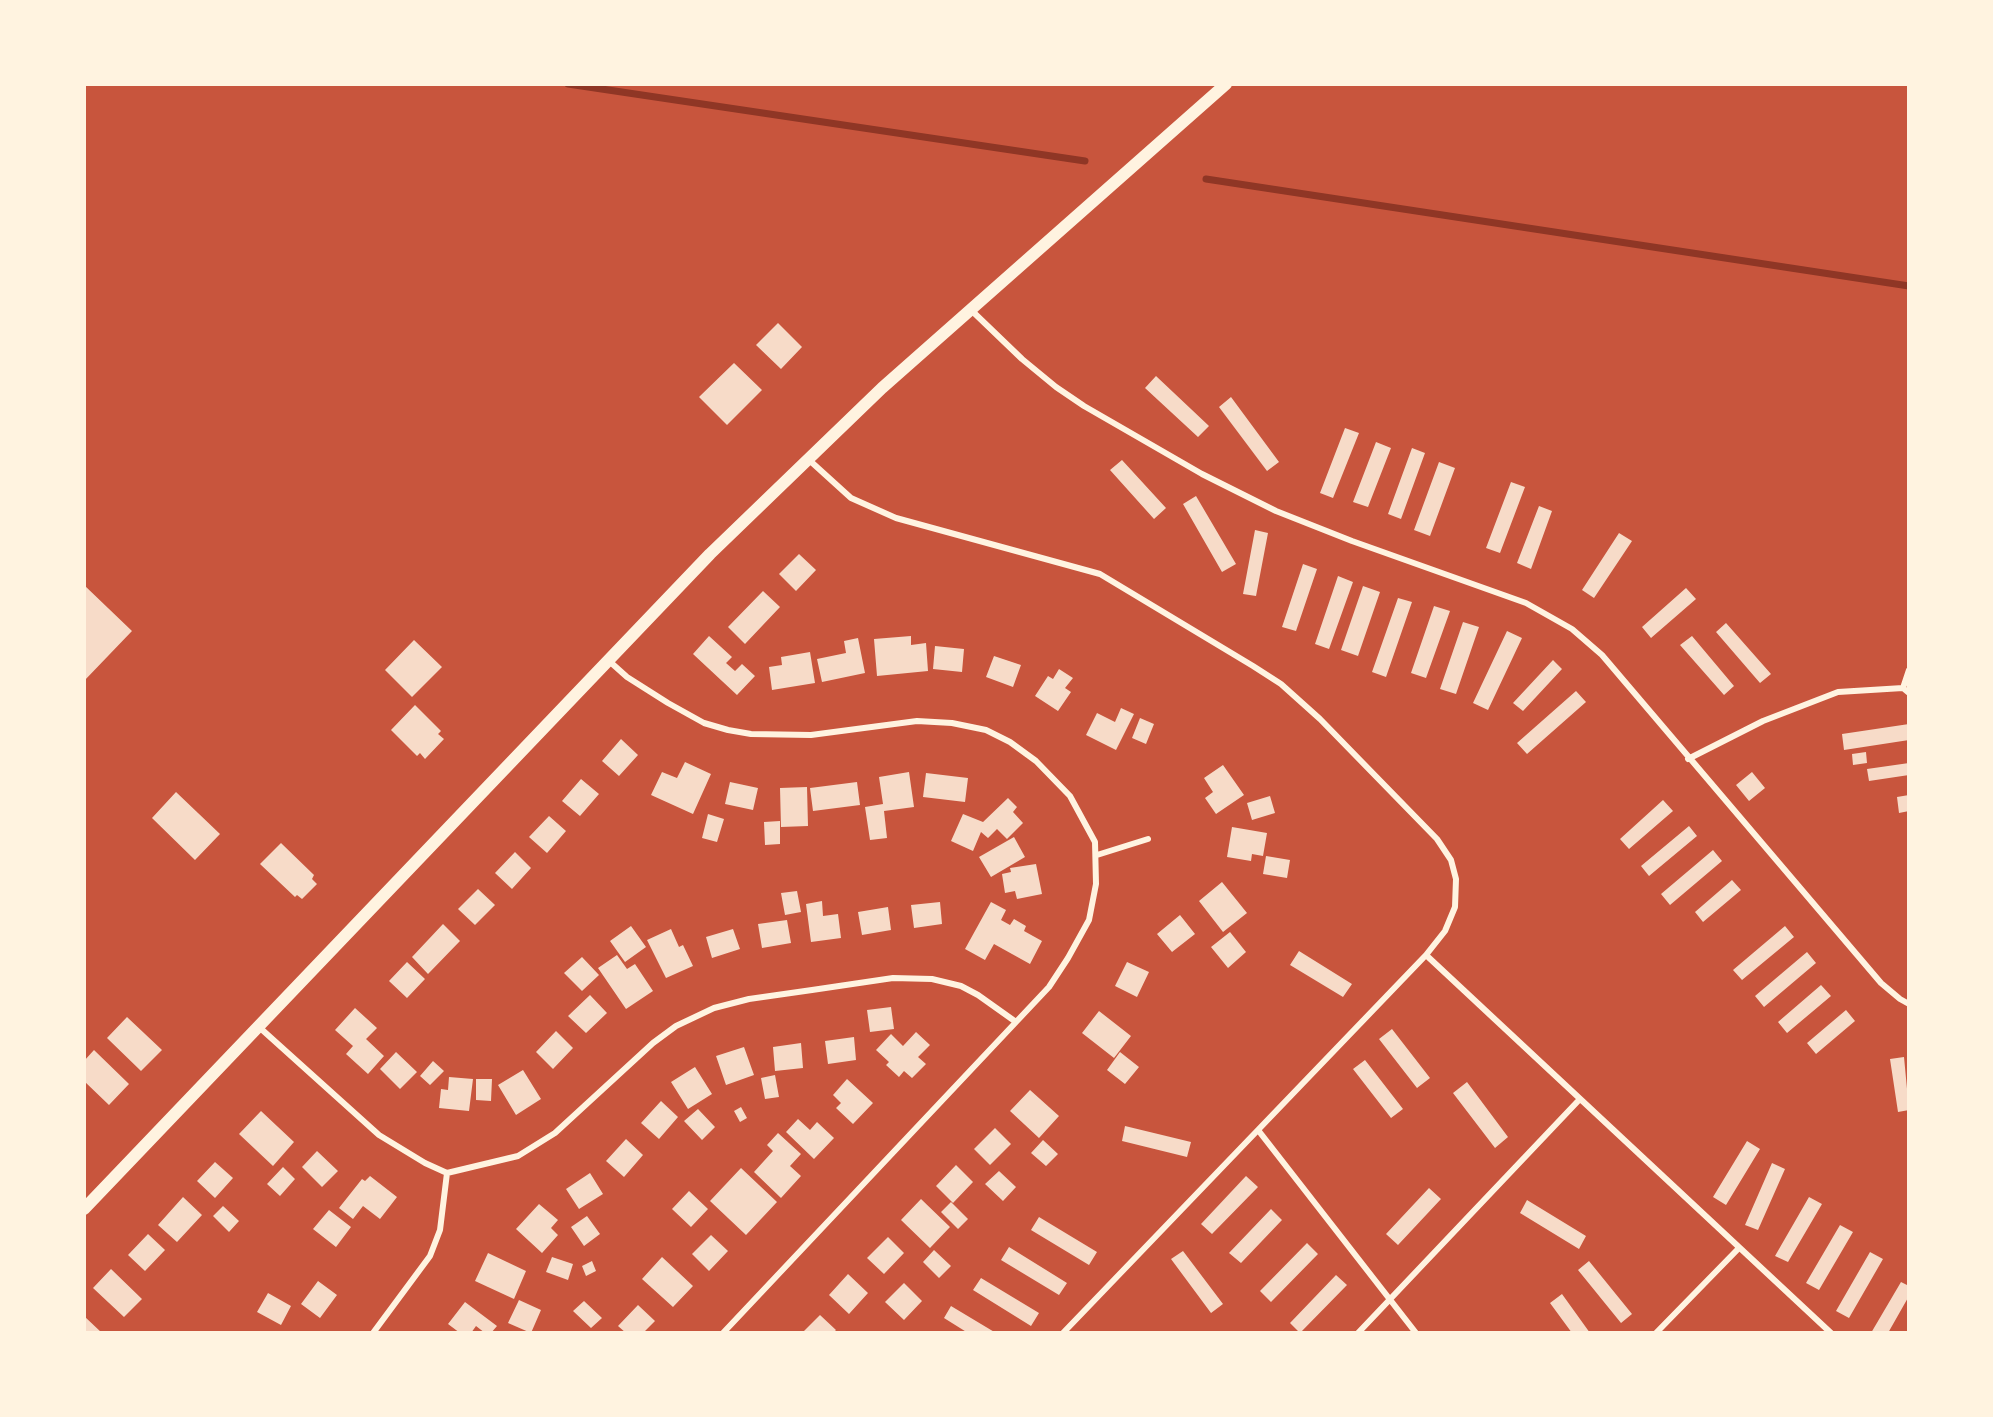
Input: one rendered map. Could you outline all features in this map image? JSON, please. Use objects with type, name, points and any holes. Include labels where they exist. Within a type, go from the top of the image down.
[{"type":"main road","points":[[84,1209],[608,659],[808,459],[970,309],[1226,84]]},
{"type":"street","points":[[970,309],[1022,359],[1056,387],[1084,406],[1202,474],[1276,511],[1352,541],[1526,603],[1553,617],[1602,655],[1881,983],[1909,1004]]},
{"type":"street","points":[[808,459],[851,498],[896,518],[1100,574],[1253,666],[1281,684],[1320,719],[1437,839],[1451,860],[1456,879],[1455,907],[1445,931],[1426,956],[1063,1333]]},
{"type":"street","points":[[608,659],[627,677],[704,723],[751,735],[811,735],[917,721],[952,723],[986,730],[1010,742],[1036,761],[1070,796],[1086,821],[1095,842],[1095,884],[1089,920],[1068,958],[1048,987],[723,1333]]},
{"type":"street","points":[[1903,688],[1909,670]]},
{"type":"street","points":[[1689,759],[1763,721],[1838,692],[1903,688],[1909,693]]},
{"type":"street","points":[[1096,855],[1149,839]]},
{"type":"street","points":[[1426,956],[1831,1333]]},
{"type":"street","points":[[258,1026],[349,1111],[379,1135],[425,1163],[447,1173],[518,1156],[555,1133],[629,1062],[676,1026],[723,1006],[749,999],[893,978],[932,978],[978,995],[1016,1022]]},
{"type":"street","points":[[1358,1333],[1579,1100]]},
{"type":"street","points":[[1258,1130],[1416,1333]]},
{"type":"street","points":[[373,1333],[430,1256],[440,1230],[447,1173]]},
{"type":"street","points":[[1656,1333],[1739,1248]]},
{"type":"building","points":[[778,323],[802,347],[781,369],[756,345]]},
{"type":"building","points":[[734,363],[762,390],[727,425],[699,397]]},
{"type":"building","points":[[1156,376],[1209,426],[1198,437],[1145,388]]},
{"type":"building","points":[[1231,397],[1279,462],[1267,471],[1219,407]]},
{"type":"building","points":[[1345,428],[1359,433],[1333,498],[1320,493]]},
{"type":"building","points":[[1376,442],[1391,448],[1368,507],[1353,502]]},
{"type":"building","points":[[1412,448],[1425,453],[1401,519],[1388,514]]},
{"type":"building","points":[[1122,460],[1166,508],[1154,519],[1110,470]]},
{"type":"building","points":[[1439,462],[1455,468],[1430,536],[1414,530]]},
{"type":"building","points":[[1511,482],[1525,487],[1500,553],[1486,548]]},
{"type":"building","points":[[1196,496],[1236,564],[1222,572],[1183,504]]},
{"type":"building","points":[[1539,506],[1552,511],[1531,569],[1517,563]]},
{"type":"building","points":[[1255,530],[1268,533],[1256,596],[1243,594]]},
{"type":"building","points":[[1619,533],[1632,541],[1594,598],[1582,590]]},
{"type":"building","points":[[799,554],[816,570],[796,591],[779,574]]},
{"type":"building","points":[[1303,564],[1317,569],[1296,631],[1282,627]]},
{"type":"building","points":[[1338,576],[1353,582],[1329,649],[1315,644]]},
{"type":"building","points":[[84,585],[132,631],[84,681]]},
{"type":"building","points":[[1363,586],[1380,592],[1358,656],[1341,650]]},
{"type":"building","points":[[1686,588],[1696,599],[1651,638],[1642,627]]},
{"type":"building","points":[[763,591],[780,607],[745,644],[728,627]]},
{"type":"building","points":[[1398,598],[1412,602],[1386,677],[1372,672]]},
{"type":"building","points":[[1434,606],[1450,611],[1426,678],[1411,673]]},
{"type":"building","points":[[1463,622],[1479,627],[1456,694],[1440,689]]},
{"type":"building","points":[[1726,623],[1771,674],[1760,683],[1716,632]]},
{"type":"building","points":[[1507,631],[1522,638],[1488,710],[1473,703]]},
{"type":"building","points":[[709,636],[732,657],[726,663],[735,671],[742,664],[755,676],[737,695],[693,654]]},
{"type":"building","points":[[911,636],[911,645],[926,643],[928,671],[877,676],[874,639]]},
{"type":"building","points":[[1692,636],[1734,686],[1724,695],[1680,645]]},
{"type":"building","points":[[858,638],[865,673],[822,682],[817,659],[846,653],[844,641]]},
{"type":"building","points":[[414,640],[442,667],[412,697],[385,670]]},
{"type":"building","points":[[935,646],[964,649],[962,672],[933,669]]},
{"type":"building","points":[[810,652],[815,683],[772,690],[769,667],[782,665],[781,657]]},
{"type":"building","points":[[994,656],[1021,665],[1013,687],[986,677]]},
{"type":"building","points":[[1553,660],[1562,669],[1523,711],[1513,703]]},
{"type":"building","points":[[1059,669],[1073,678],[1065,688],[1071,692],[1058,711],[1035,696],[1048,676],[1053,679]]},
{"type":"building","points":[[1576,691],[1586,702],[1527,754],[1517,743]]},
{"type":"building","points":[[415,705],[441,731],[438,734],[444,739],[425,759],[420,753],[417,756],[391,730]]},
{"type":"building","points":[[1121,708],[1134,714],[1116,750],[1086,735],[1097,713],[1115,722]]},
{"type":"building","points":[[1140,718],[1154,724],[1146,744],[1132,738]]},
{"type":"building","points":[[1909,724],[1909,740],[1844,750],[1842,734]]},
{"type":"building","points":[[621,739],[638,755],[619,776],[602,761]]},
{"type":"building","points":[[1866,752],[1867,763],[1853,765],[1852,754]]},
{"type":"building","points":[[685,762],[711,774],[693,814],[651,795],[662,772],[677,778]]},
{"type":"building","points":[[1909,763],[1909,775],[1869,781],[1867,769]]},
{"type":"building","points":[[1223,765],[1244,795],[1216,814],[1205,798],[1213,792],[1204,778]]},
{"type":"building","points":[[909,772],[914,807],[884,811],[887,838],[870,840],[865,807],[883,804],[879,777]]},
{"type":"building","points":[[1752,772],[1765,788],[1749,801],[1736,785]]},
{"type":"building","points":[[926,773],[968,778],[965,802],[923,797]]},
{"type":"building","points":[[581,779],[599,794],[580,816],[562,801]]},
{"type":"building","points":[[730,782],[758,788],[753,810],[725,804]]},
{"type":"building","points":[[857,782],[860,805],[813,811],[810,788]]},
{"type":"building","points":[[807,787],[808,826],[781,827],[780,788]]},
{"type":"building","points":[[176,792],[220,834],[195,860],[152,818]]},
{"type":"building","points":[[1909,795],[1909,811],[1899,813],[1897,797]]},
{"type":"building","points":[[1270,796],[1275,813],[1252,820],[1247,803]]},
{"type":"building","points":[[1008,798],[1017,807],[1013,812],[1023,823],[1007,839],[997,829],[988,838],[981,832],[973,851],[951,841],[963,814],[983,822]]},
{"type":"building","points":[[1663,800],[1673,811],[1629,849],[1620,839]]},
{"type":"building","points":[[708,814],[724,819],[717,842],[702,838]]},
{"type":"building","points":[[549,816],[566,831],[547,853],[529,837]]},
{"type":"building","points":[[780,821],[780,844],[765,845],[764,822]]},
{"type":"building","points":[[1689,826],[1697,836],[1649,876],[1641,866]]},
{"type":"building","points":[[1232,827],[1267,833],[1263,856],[1252,854],[1251,861],[1227,857]]},
{"type":"building","points":[[1014,837],[1025,857],[991,877],[979,857]]},
{"type":"building","points":[[281,843],[314,875],[312,879],[317,884],[302,899],[297,895],[295,897],[260,864]]},
{"type":"building","points":[[1713,850],[1722,861],[1670,905],[1661,894]]},
{"type":"building","points":[[515,852],[531,868],[512,889],[495,873]]},
{"type":"building","points":[[1266,856],[1290,860],[1287,878],[1263,874]]},
{"type":"building","points":[[1036,864],[1042,894],[1017,899],[1015,891],[1005,893],[1002,874],[1011,872],[1010,868]]},
{"type":"building","points":[[1732,880],[1741,890],[1703,922],[1695,912]]},
{"type":"building","points":[[1222,882],[1247,913],[1223,932],[1199,901]]},
{"type":"building","points":[[478,889],[495,905],[475,925],[458,909]]},
{"type":"building","points":[[797,891],[801,912],[785,915],[781,893]]},
{"type":"building","points":[[822,901],[823,916],[838,914],[841,938],[811,942],[806,904]]},
{"type":"building","points":[[940,902],[942,924],[914,928],[911,905]]},
{"type":"building","points":[[991,902],[1006,910],[1001,920],[1010,925],[1014,919],[1026,926],[1024,931],[1042,941],[1030,964],[994,944],[985,960],[965,949]]},
{"type":"building","points":[[888,907],[891,930],[862,935],[858,912]]},
{"type":"building","points":[[1180,915],[1195,934],[1172,952],[1157,934]]},
{"type":"building","points":[[787,920],[791,943],[762,948],[758,924]]},
{"type":"building","points":[[443,924],[460,941],[428,974],[412,957]]},
{"type":"building","points":[[631,926],[646,947],[625,962],[610,941]]},
{"type":"building","points":[[1785,926],[1794,937],[1742,980],[1733,970]]},
{"type":"building","points":[[671,929],[679,947],[683,945],[693,966],[666,978],[647,940]]},
{"type":"building","points":[[733,929],[740,949],[712,958],[706,937]]},
{"type":"building","points":[[1230,932],[1246,952],[1228,968],[1211,947]]},
{"type":"building","points":[[1299,951],[1352,984],[1343,997],[1290,965]]},
{"type":"building","points":[[1807,952],[1816,963],[1764,1007],[1755,996]]},
{"type":"building","points":[[617,955],[627,969],[635,964],[653,991],[626,1009],[598,968]]},
{"type":"building","points":[[582,957],[599,975],[582,991],[564,973]]},
{"type":"building","points":[[407,962],[425,979],[407,998],[389,981]]},
{"type":"building","points":[[1127,962],[1149,972],[1137,997],[1115,986]]},
{"type":"building","points":[[1821,985],[1831,996],[1787,1033],[1778,1022]]},
{"type":"building","points":[[590,995],[607,1013],[586,1033],[568,1016]]},
{"type":"building","points":[[891,1007],[894,1029],[870,1032],[867,1010]]},
{"type":"building","points":[[355,1008],[377,1028],[366,1039],[384,1056],[368,1074],[346,1054],[353,1046],[335,1030]]},
{"type":"building","points":[[1846,1010],[1855,1021],[1816,1054],[1807,1043]]},
{"type":"building","points":[[1099,1011],[1131,1036],[1114,1058],[1082,1033]]},
{"type":"building","points":[[127,1017],[162,1050],[141,1071],[107,1038]]},
{"type":"building","points":[[1392,1029],[1430,1078],[1417,1088],[1379,1039]]},
{"type":"building","points":[[556,1031],[573,1048],[553,1069],[536,1052]]},
{"type":"building","points":[[916,1032],[930,1045],[918,1057],[926,1064],[912,1078],[904,1071],[899,1077],[886,1065],[889,1062],[876,1050],[891,1034],[903,1046]]},
{"type":"building","points":[[854,1037],[856,1060],[828,1064],[825,1041]]},
{"type":"building","points":[[801,1043],[803,1068],[775,1071],[773,1047]]},
{"type":"building","points":[[744,1047],[754,1075],[726,1085],[716,1056]]},
{"type":"building","points":[[94,1050],[129,1084],[109,1105],[84,1081],[84,1061]]},
{"type":"building","points":[[396,1052],[417,1072],[400,1089],[380,1069]]},
{"type":"building","points":[[1120,1052],[1139,1067],[1125,1084],[1107,1070]]},
{"type":"building","points":[[1904,1057],[1909,1110],[1898,1112],[1890,1059]]},
{"type":"building","points":[[1365,1060],[1403,1109],[1391,1118],[1353,1069]]},
{"type":"building","points":[[433,1061],[444,1071],[430,1085],[420,1076]]},
{"type":"building","points":[[695,1067],[712,1094],[688,1109],[671,1082]]},
{"type":"building","points":[[523,1070],[541,1099],[516,1115],[498,1085]]},
{"type":"building","points":[[775,1075],[779,1097],[765,1099],[761,1078]]},
{"type":"building","points":[[449,1077],[473,1079],[469,1111],[439,1108],[441,1089],[448,1090]]},
{"type":"building","points":[[476,1079],[492,1079],[491,1101],[476,1100]]},
{"type":"building","points":[[847,1079],[873,1103],[853,1124],[836,1108],[841,1103],[833,1095]]},
{"type":"building","points":[[1467,1082],[1508,1137],[1495,1148],[1453,1093]]},
{"type":"building","points":[[1030,1090],[1059,1116],[1039,1138],[1010,1111]]},
{"type":"building","points":[[661,1101],[678,1117],[659,1139],[641,1123]]},
{"type":"building","points":[[741,1107],[747,1118],[740,1122],[734,1111]]},
{"type":"building","points":[[698,1109],[715,1127],[702,1140],[684,1121]]},
{"type":"building","points":[[261,1111],[294,1142],[273,1166],[239,1134]]},
{"type":"building","points":[[798,1119],[810,1130],[817,1122],[834,1138],[814,1159],[786,1132]]},
{"type":"building","points":[[1125,1126],[1191,1142],[1187,1157],[1122,1141]]},
{"type":"building","points":[[995,1128],[1011,1144],[990,1165],[974,1149]]},
{"type":"building","points":[[778,1133],[801,1154],[790,1166],[801,1176],[781,1198],[754,1172],[773,1151],[767,1145]]},
{"type":"building","points":[[626,1139],[643,1155],[624,1177],[606,1161]]},
{"type":"building","points":[[1043,1140],[1058,1154],[1046,1166],[1031,1153]]},
{"type":"building","points":[[1747,1141],[1760,1149],[1726,1205],[1713,1197]]},
{"type":"building","points":[[317,1151],[338,1171],[322,1187],[302,1167]]},
{"type":"building","points":[[215,1162],[233,1178],[215,1198],[197,1181]]},
{"type":"building","points":[[1772,1163],[1785,1169],[1758,1230],[1745,1225]]},
{"type":"building","points":[[956,1165],[973,1182],[953,1203],[936,1186]]},
{"type":"building","points":[[283,1167],[295,1179],[280,1196],[267,1184]]},
{"type":"building","points":[[741,1168],[777,1202],[746,1235],[710,1201]]},
{"type":"building","points":[[999,1171],[1016,1187],[1003,1201],[985,1184]]},
{"type":"building","points":[[590,1173],[603,1194],[579,1209],[566,1189]]},
{"type":"building","points":[[370,1176],[397,1197],[380,1219],[363,1206],[353,1219],[339,1208],[362,1179],[365,1181]]},
{"type":"building","points":[[1246,1176],[1258,1187],[1212,1234],[1201,1224]]},
{"type":"building","points":[[1429,1188],[1441,1199],[1398,1245],[1386,1234]]},
{"type":"building","points":[[689,1191],[708,1209],[691,1227],[672,1209]]},
{"type":"building","points":[[183,1197],[202,1215],[177,1242],[158,1225]]},
{"type":"building","points":[[1809,1197],[1822,1204],[1788,1262],[1775,1256]]},
{"type":"building","points":[[921,1199],[950,1227],[930,1248],[901,1220]]},
{"type":"building","points":[[1527,1200],[1586,1236],[1579,1249],[1520,1213]]},
{"type":"building","points":[[951,1202],[968,1219],[958,1229],[941,1212]]},
{"type":"building","points":[[539,1204],[558,1220],[551,1228],[558,1235],[542,1253],[516,1229]]},
{"type":"building","points":[[223,1206],[239,1221],[229,1232],[213,1216]]},
{"type":"building","points":[[1271,1209],[1282,1220],[1241,1263],[1229,1253]]},
{"type":"building","points":[[329,1210],[351,1227],[336,1247],[313,1229]]},
{"type":"building","points":[[587,1216],[600,1234],[584,1246],[571,1227]]},
{"type":"building","points":[[1039,1217],[1097,1252],[1089,1265],[1031,1230]]},
{"type":"building","points":[[1840,1225],[1853,1232],[1819,1290],[1806,1283]]},
{"type":"building","points":[[148,1234],[165,1250],[145,1271],[128,1255]]},
{"type":"building","points":[[711,1235],[728,1251],[709,1271],[692,1254]]},
{"type":"building","points":[[888,1237],[904,1253],[884,1274],[867,1258]]},
{"type":"building","points":[[1307,1243],[1318,1254],[1271,1302],[1260,1291]]},
{"type":"building","points":[[1009,1247],[1067,1283],[1059,1295],[1001,1260]]},
{"type":"building","points":[[934,1250],[951,1266],[939,1278],[923,1262]]},
{"type":"building","points":[[1183,1251],[1223,1304],[1211,1313],[1171,1259]]},
{"type":"building","points":[[1870,1252],[1883,1259],[1849,1318],[1836,1311]]},
{"type":"building","points":[[488,1253],[526,1271],[514,1299],[475,1281]]},
{"type":"building","points":[[552,1257],[573,1264],[568,1280],[546,1272]]},
{"type":"building","points":[[662,1257],[693,1286],[673,1307],[642,1279]]},
{"type":"building","points":[[592,1261],[596,1271],[586,1276],[582,1266]]},
{"type":"building","points":[[1589,1261],[1632,1314],[1621,1323],[1578,1270]]},
{"type":"building","points":[[111,1269],[142,1299],[124,1317],[93,1288]]},
{"type":"building","points":[[848,1274],[868,1293],[849,1314],[829,1295]]},
{"type":"building","points":[[1336,1275],[1347,1285],[1300,1333],[1290,1323]]},
{"type":"building","points":[[981,1278],[1039,1313],[1031,1326],[973,1290]]},
{"type":"building","points":[[318,1281],[337,1295],[320,1318],[301,1304]]},
{"type":"building","points":[[1901,1282],[1909,1286],[1909,1296],[1888,1333],[1871,1333]]},
{"type":"building","points":[[904,1283],[922,1301],[904,1320],[885,1302]]},
{"type":"building","points":[[268,1293],[291,1306],[281,1325],[257,1312]]},
{"type":"building","points":[[1562,1294],[1590,1333],[1572,1333],[1550,1303]]},
{"type":"building","points":[[519,1300],[541,1310],[531,1333],[508,1323]]},
{"type":"building","points":[[584,1301],[602,1318],[591,1328],[573,1311]]},
{"type":"building","points":[[465,1302],[497,1326],[491,1333],[485,1333],[476,1326],[471,1333],[460,1333],[448,1324]]},
{"type":"building","points":[[638,1305],[655,1321],[643,1333],[626,1333],[618,1326]]},
{"type":"building","points":[[951,1306],[996,1333],[968,1333],[944,1318]]},
{"type":"building","points":[[820,1315],[836,1330],[833,1333],[802,1333]]},
{"type":"building","points":[[84,1316],[102,1333],[84,1333]]},
{"type":"waterway","points":[[568,84],[1085,161]]},
{"type":"waterway","points":[[1206,179],[1909,286]]}]
